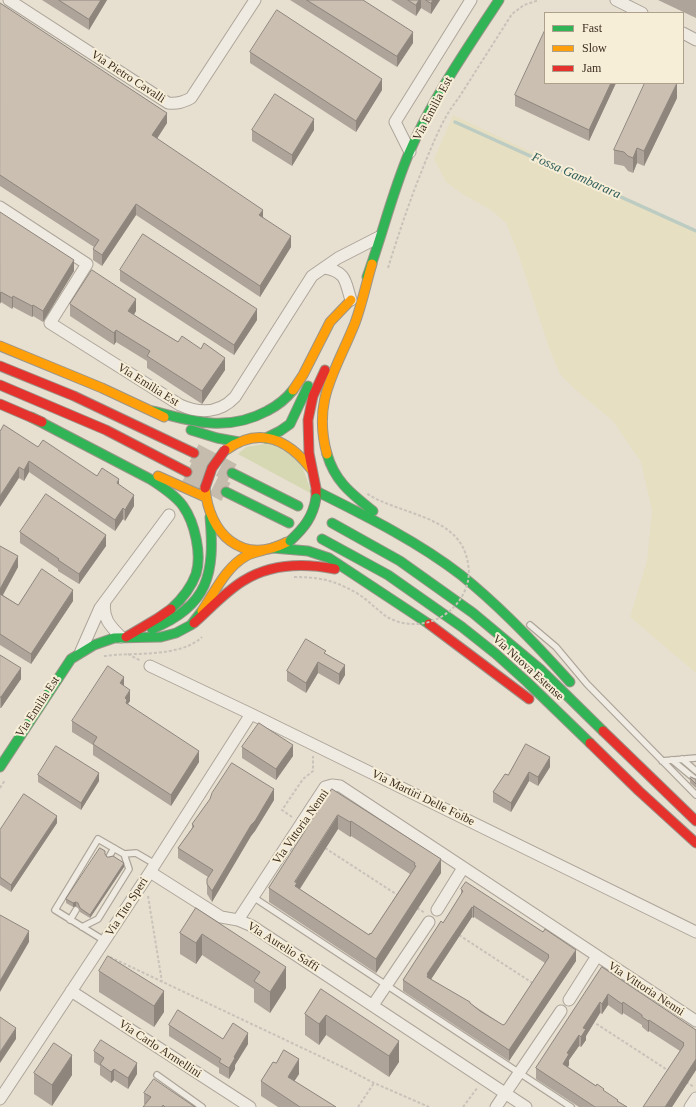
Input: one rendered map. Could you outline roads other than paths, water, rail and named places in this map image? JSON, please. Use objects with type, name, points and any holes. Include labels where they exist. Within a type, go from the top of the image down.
[{"type":"main road","name":"Via Emilia Est","points":[[124,637],[154,637],[175,634],[194,623],[234,566],[243,558],[290,542],[304,529],[311,517],[315,505],[316,494],[315,480],[311,469],[308,438],[308,415],[313,396],[356,309],[372,264],[381,232],[410,152],[452,73],[499,0]]},
{"type":"main road","name":"Via Emilia Est","points":[[266,438],[290,424],[351,300],[381,232]]},
{"type":"main road","points":[[372,264],[358,314],[330,377],[324,396],[322,433],[327,454],[342,483],[353,495],[408,540],[445,564],[477,589],[535,642],[577,690]]},
{"type":"main road","points":[[153,411],[209,424],[221,424],[241,422],[258,416],[271,409],[286,397],[298,383],[330,321],[351,300]]},
{"type":"main road","points":[[0,346],[102,388],[195,432],[239,442]]},
{"type":"main road","points":[[0,350],[35,361]]},
{"type":"main road","points":[[0,366],[112,413],[194,453]]},
{"type":"main road","points":[[0,385],[106,430],[186,472]]},
{"type":"main road","points":[[0,404],[205,493]]},
{"type":"main road","points":[[31,417],[148,479],[169,493],[182,506],[191,519],[196,536],[198,551],[196,572],[187,593],[170,611],[124,637]]},
{"type":"main road","name":"Via Emilia Est","points":[[0,767],[71,659],[81,651],[101,641],[124,637],[174,620],[186,611],[198,597],[205,584],[210,568],[212,554],[210,517],[205,493],[208,474],[214,462],[225,450],[239,442],[255,438],[266,438],[283,442],[294,449],[311,469]]},
{"type":"main road","points":[[232,472],[298,506]]},
{"type":"main road","points":[[226,492],[289,523]]},
{"type":"main road","points":[[316,494],[408,540]]},
{"type":"main road","name":"Via Emilia Est","points":[[210,517],[221,533],[234,543],[246,548],[268,549]]},
{"type":"main road","name":"Via Nuova Estense","points":[[332,523],[400,561],[473,613],[508,641],[540,669],[651,779],[696,821]]},
{"type":"main road","name":"Via Nuova Estense","points":[[322,540],[388,575],[462,627],[496,654],[527,682],[639,791],[696,843]]},
{"type":"main road","points":[[268,549],[308,551],[319,554],[340,564],[441,632],[484,666],[546,711],[639,791]]},
{"type":"main road","points":[[194,623],[218,601],[244,581],[279,568],[296,565],[319,566],[334,569],[361,579]]},
{"type":"main road","points":[[596,711],[651,779]]},
{"type":"street","name":"Via Pietro Cavalli","points":[[9,0],[168,103],[175,104],[183,103],[191,98],[255,0]]},
{"type":"street","points":[[410,152],[395,122],[472,0]]},
{"type":"street","points":[[616,0],[640,12]]},
{"type":"street","points":[[684,34],[696,40]]},
{"type":"street","name":"Via Emilia Est","points":[[0,207],[87,264],[50,323],[188,409],[204,411],[221,408],[235,397],[312,276],[325,268]]},
{"type":"street","points":[[325,268],[338,258],[381,232]]},
{"type":"street","points":[[325,268],[336,270],[342,275],[351,300]]},
{"type":"street","name":"Via Emilia Est","points":[[81,651],[95,618],[105,601],[169,515]]},
{"type":"street","points":[[105,601],[105,616],[113,628],[124,637]]},
{"type":"street","name":"Via Martiri Delle Foibe","points":[[150,666],[696,932]]},
{"type":"street","name":"Via Tito Speri","points":[[0,1099],[150,872],[251,714]]},
{"type":"street","name":"Via Vittoria Nenni","points":[[238,920],[326,787],[332,785],[340,786],[696,1022]]},
{"type":"street","points":[[372,1005],[463,868]]},
{"type":"street","name":"Via Aurelio Saffi","points":[[150,872],[221,917],[238,920],[252,926],[526,1107]]},
{"type":"street","name":"Via Vittoria Nenni","points":[[569,1000],[597,956]]},
{"type":"street","name":"Via Carlo Armellini","points":[[71,992],[250,1107]]},
{"type":"street","points":[[496,1107],[561,1011]]},
{"type":"street","points":[[690,1107],[696,1098]]},
{"type":"lane","points":[[477,589],[512,611]]},
{"type":"lane","points":[[523,620],[556,647],[587,684],[696,795]]},
{"type":"lane","points":[[682,759],[696,771]]},
{"type":"lane","points":[[662,761],[695,759]]},
{"type":"lane","points":[[672,760],[696,780]]},
{"type":"lane","points":[[105,940],[55,910],[98,839],[124,854],[136,853],[150,872]]},
{"type":"lane","points":[[109,857],[114,848]]},
{"type":"lane","points":[[82,927],[98,919],[129,869],[124,854]]},
{"type":"lane","name":"Via Aurelio Saffi","points":[[253,897],[571,1107]]},
{"type":"lane","points":[[70,920],[76,910]]},
{"type":"lane","points":[[157,1076],[202,1107]]},
{"type":"waterway","name":"Fossa Gambarara","points":[[455,122],[696,231]]},
{"type":"tunnel","points":[[194,453],[232,473]]},
{"type":"tunnel","points":[[187,472],[226,492]]}]
